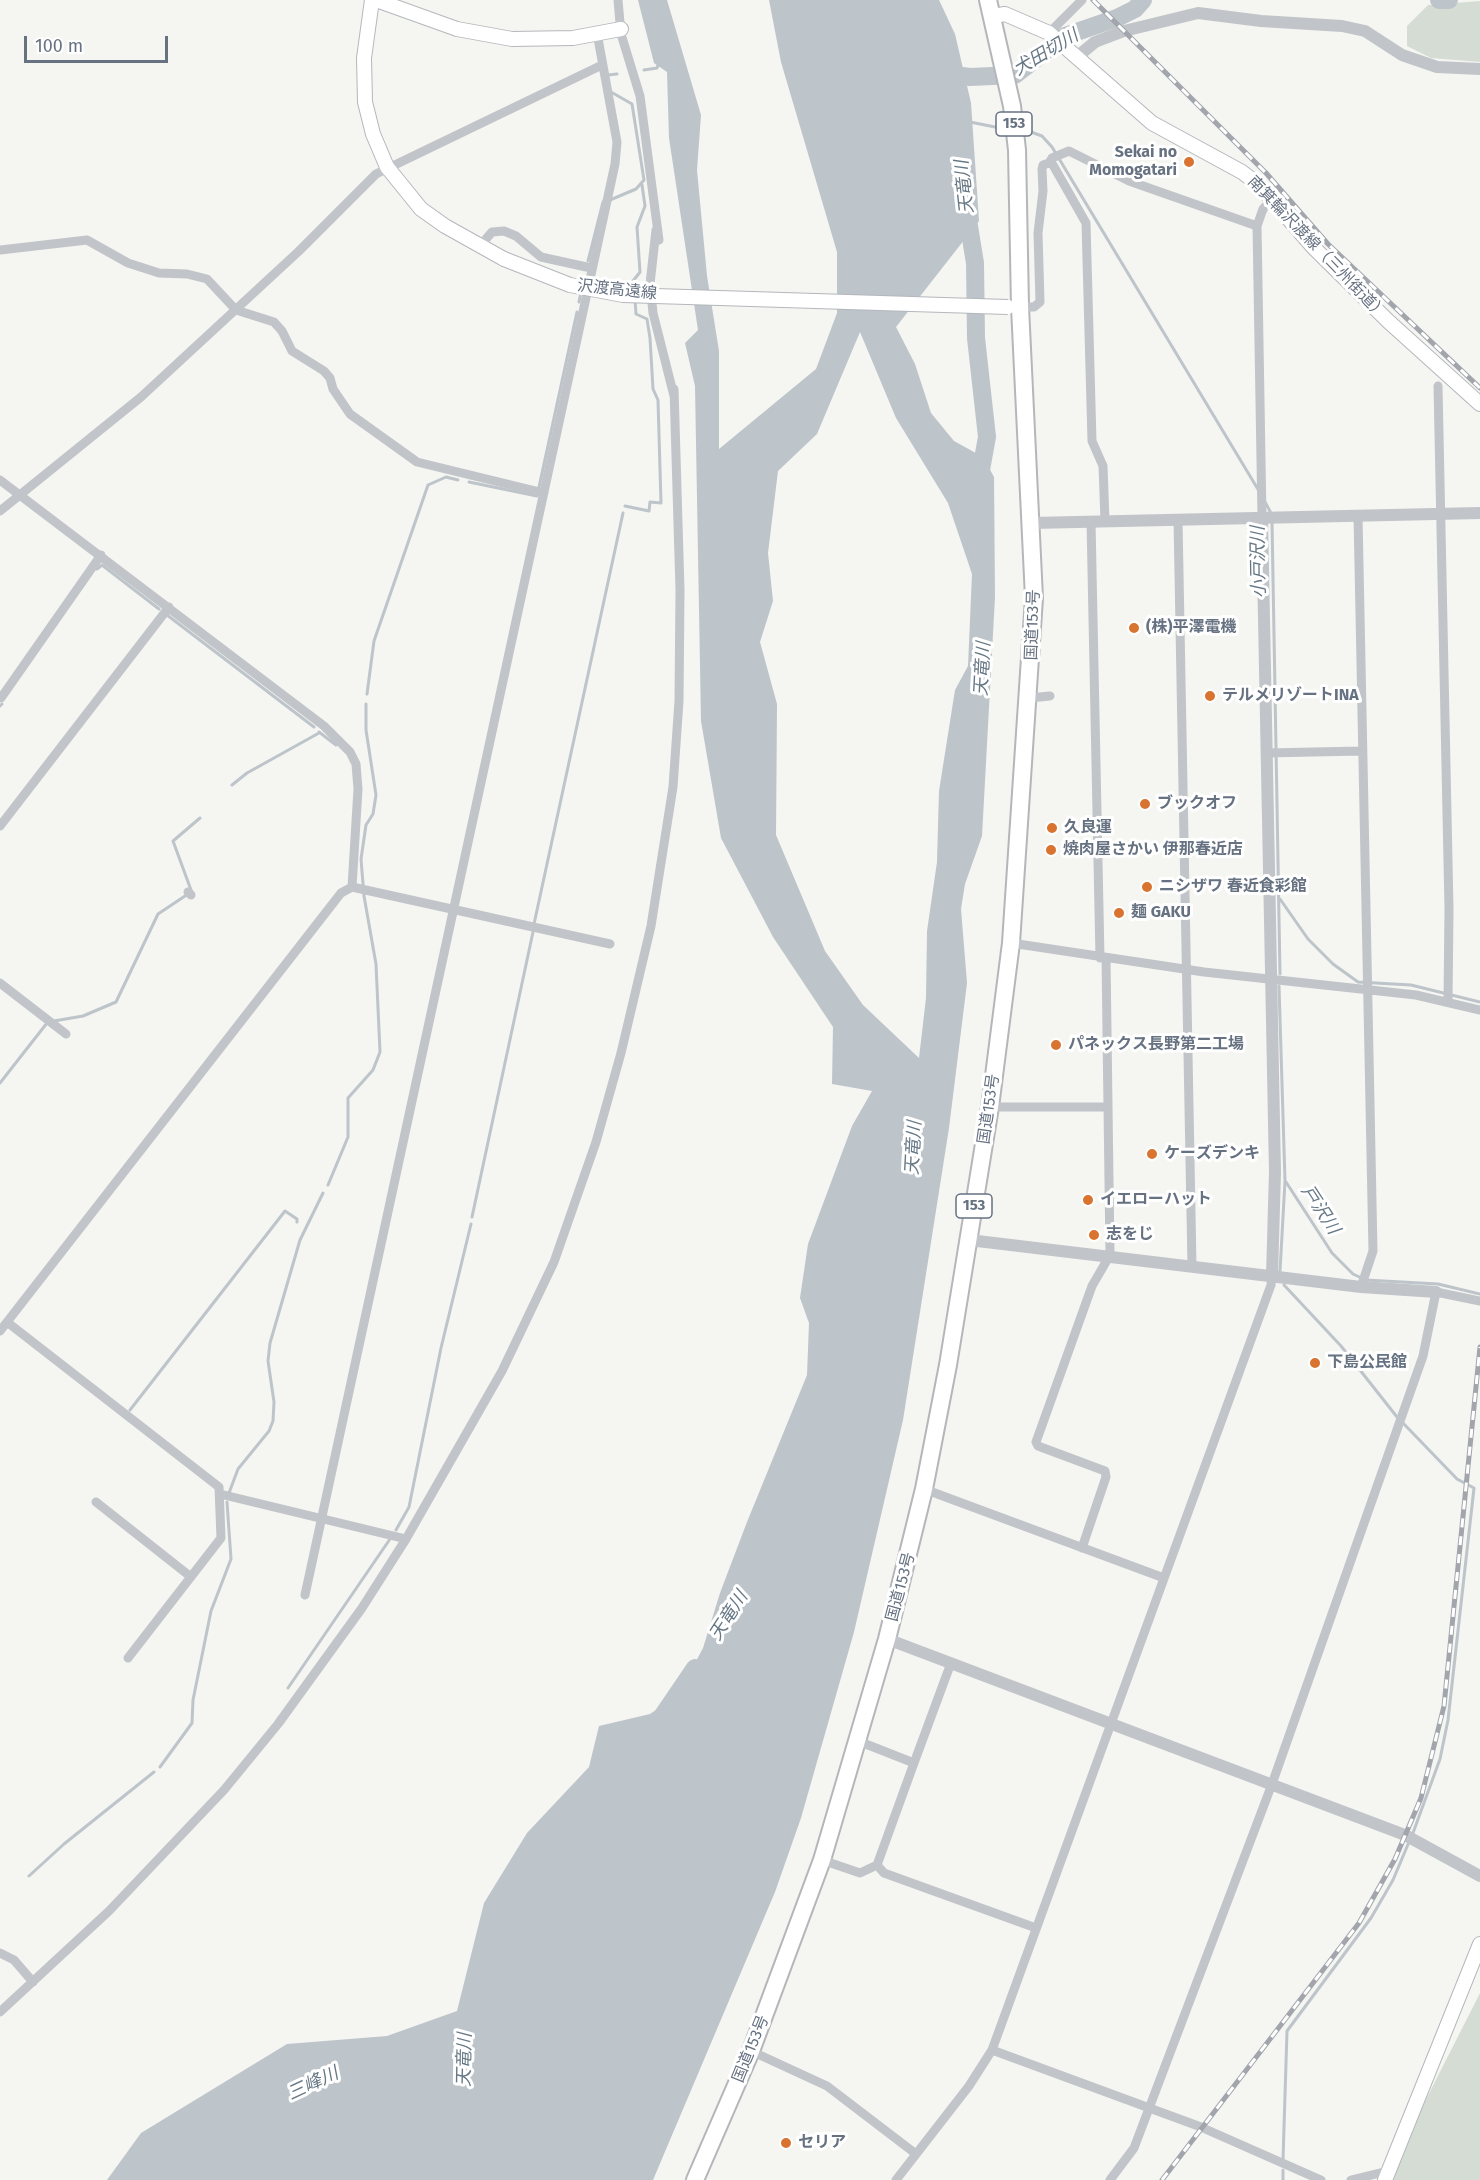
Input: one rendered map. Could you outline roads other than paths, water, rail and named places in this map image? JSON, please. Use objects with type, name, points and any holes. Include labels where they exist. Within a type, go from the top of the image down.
[{"type":"highway","name":"国道153号","points":[[695,2180],[752,2051],[822,1860],[887,1639],[924,1489],[969,1240],[990,1107],[1011,943],[1034,603],[1032,524],[1014,307],[1018,193],[1017,150],[1002,55],[991,8]]},
{"type":"main road","name":"沢渡高遠線","points":[[621,29],[534,40],[488,36],[457,29],[374,0],[364,58],[366,102],[373,134],[387,167],[421,209],[504,259],[570,285],[623,294],[1014,307]]},
{"type":"main road","name":"南箕輪沢渡線（三州街道）","points":[[991,8],[1051,34],[1152,123],[1242,172],[1272,200],[1313,247],[1388,321],[1480,404]]},
{"type":"main road","points":[[1386,2175],[1480,1944]]},
{"type":"street","points":[[618,0],[621,29],[640,96],[659,240]]},
{"type":"street","points":[[1051,34],[1082,0]]},
{"type":"street","points":[[1073,52],[1124,31],[1197,13],[1365,31],[1402,55],[1437,67],[1480,69]]},
{"type":"street","points":[[305,1595],[616,153],[597,33]]},
{"type":"street","points":[[0,512],[141,397],[236,310],[376,174],[602,65]]},
{"type":"street","points":[[1014,307],[1034,307],[1040,302],[1038,233],[1043,191],[1042,169],[1043,165],[1069,151],[1129,181],[1257,226]]},
{"type":"street","points":[[1054,158],[1053,165],[1086,223],[1092,441],[1103,466],[1105,521]]},
{"type":"street","points":[[896,2180],[969,2086],[992,2050],[1271,1285],[1275,1172],[1257,226],[1263,209],[1272,200]]},
{"type":"street","points":[[0,2012],[109,1911],[252,1757],[362,1608],[406,1539],[502,1371],[554,1262],[596,1142],[639,982],[654,908],[673,788],[679,701],[680,590],[675,394],[661,353],[650,285],[657,222]]},
{"type":"street","points":[[480,246],[492,232],[504,231],[516,236],[541,257],[591,268]]},
{"type":"street","points":[[0,250],[87,240],[128,263],[159,273],[187,274],[207,279],[236,310],[274,322],[282,331],[292,351],[324,371],[330,378],[333,389],[350,414],[417,462],[544,493]]},
{"type":"street","points":[[1438,387],[1449,909],[1448,998]]},
{"type":"street","points":[[0,480],[324,726],[350,752],[356,764],[358,783],[359,889]]},
{"type":"street","points":[[1032,524],[1480,513]]},
{"type":"street","points":[[1358,516],[1373,1251],[1363,1281]]},
{"type":"street","points":[[1178,520],[1192,1266]]},
{"type":"street","points":[[1082,1548],[1106,1477],[1105,1471],[1038,1446],[1036,1442],[1092,1286],[1110,1255],[1108,1107],[1091,521]]},
{"type":"street","points":[[1,698],[101,555]]},
{"type":"street","points":[[0,826],[169,607]]},
{"type":"street","points":[[1029,698],[1050,696]]},
{"type":"street","points":[[1268,753],[1361,751]]},
{"type":"street","points":[[0,1331],[341,893],[359,889],[610,944]]},
{"type":"street","points":[[1011,943],[1185,969],[1270,978],[1368,984],[1416,995],[1448,998],[1480,1010]]},
{"type":"street","points":[[0,983],[66,1034]]},
{"type":"street","points":[[990,1107],[1108,1107]]},
{"type":"street","points":[[969,1240],[1272,1276],[1363,1281],[1480,1301]]},
{"type":"street","points":[[1110,2180],[1134,2148],[1150,2109],[1272,1784],[1423,1356],[1436,1292]]},
{"type":"street","points":[[7,1322],[219,1487],[223,1534],[128,1658]]},
{"type":"street","points":[[924,1489],[1164,1578]]},
{"type":"street","points":[[220,1494],[406,1539]]},
{"type":"street","points":[[96,1502],[191,1577]]},
{"type":"street","points":[[887,1639],[1113,1722],[1422,1841],[1480,1876]]},
{"type":"street","points":[[822,1860],[860,1873],[878,1865],[951,1663]]},
{"type":"street","points":[[858,1742],[914,1763]]},
{"type":"street","points":[[878,1865],[884,1873],[1036,1929]]},
{"type":"street","points":[[0,1953],[14,1960],[33,1982]]},
{"type":"street","points":[[992,2050],[1202,2128],[1321,2180]]},
{"type":"street","points":[[752,2051],[827,2086],[916,2154]]},
{"type":"street","points":[[1351,2180],[1386,2175]]},
{"type":"water","name":"三峰川","points":[[638,0],[667,0],[701,115],[697,170],[707,276],[719,351],[719,449],[816,369],[837,313],[837,252],[781,62],[769,0],[939,0],[955,34],[971,103],[979,221],[896,327],[915,364],[931,413],[954,441],[983,457],[994,477],[995,597],[982,836],[965,884],[961,909],[967,983],[949,1128],[903,1420],[854,1632],[801,1818],[775,1892],[653,2180],[107,2180],[141,2133],[287,2044],[387,2036],[457,2011],[484,1903],[527,1833],[589,1767],[599,1726],[650,1714],[678,1695],[703,1648],[720,1593],[747,1522],[807,1375],[809,1323],[800,1298],[808,1244],[852,1126],[872,1091],[832,1084],[833,1027],[773,937],[721,838],[701,721],[695,386],[685,343],[698,330],[669,138],[667,72],[654,63]],"holes":[[[860,332],[896,418],[948,503],[972,574],[968,666],[955,690],[939,791],[937,862],[927,931],[926,998],[919,1058],[863,1005],[825,951],[776,835],[777,704],[760,642],[773,601],[768,553],[778,471],[817,434]]]},
{"type":"waterway","name":"犬田切川","points":[[945,67],[954,75],[970,77],[1015,75],[1065,36],[1117,18],[1135,9],[1143,0]]},
{"type":"waterway","name":"犬田切川","points":[[1439,0],[1449,0]]},
{"type":"waterway","points":[[644,70],[657,68],[658,65]]},
{"type":"waterway","points":[[608,75],[617,74]]},
{"type":"waterway","points":[[610,200],[636,189],[644,180],[632,104],[611,92]]},
{"type":"waterway","name":"小戸沢川","points":[[970,122],[1010,130]]},
{"type":"waterway","name":"小戸沢川","points":[[1020,128],[1042,136],[1052,147],[1259,491]]},
{"type":"waterway","points":[[634,291],[633,281],[640,272],[637,227],[645,206],[642,185]]},
{"type":"waterway","points":[[588,261],[603,202]]},
{"type":"waterway","name":"天竜川","points":[[966,208],[975,263],[976,338],[987,437],[979,481]]},
{"type":"waterway","points":[[579,302],[581,292]]},
{"type":"waterway","points":[[625,506],[649,511],[650,502],[661,503],[658,400],[653,389],[647,319],[636,314],[635,300]]},
{"type":"waterway","points":[[539,487],[577,312]]},
{"type":"waterway","points":[[367,694],[374,641],[428,485],[446,477],[458,480]]},
{"type":"waterway","points":[[469,482],[537,496]]},
{"type":"waterway","name":"小戸沢川","points":[[1265,502],[1272,515]]},
{"type":"waterway","points":[[534,924],[623,513]]},
{"type":"waterway","name":"小戸沢川","points":[[1272,521],[1280,974]]},
{"type":"waterway","points":[[97,569],[102,565],[159,609]]},
{"type":"waterway","points":[[167,615],[314,727]]},
{"type":"waterway","points":[[328,1185],[348,1137],[348,1098],[373,1070],[380,1052],[376,964],[364,896],[361,859],[366,825],[373,814],[376,795],[366,730],[366,704]]},
{"type":"waterway","points":[[319,732],[336,745]]},
{"type":"waterway","points":[[232,785],[247,773],[319,733]]},
{"type":"waterway","points":[[191,890],[173,841],[200,818]]},
{"type":"waterway","points":[[54,1021],[83,1016],[116,1002],[158,914],[188,894]]},
{"type":"waterway","name":"小戸沢川","points":[[1280,899],[1308,939],[1333,964],[1358,982],[1411,985],[1480,1002]]},
{"type":"waterway","points":[[472,1217],[533,932]]},
{"type":"waterway","name":"戸沢川","points":[[1279,986],[1285,1181],[1280,1271]]},
{"type":"waterway","points":[[0,1083],[47,1023]]},
{"type":"waterway","name":"戸沢川","points":[[1286,1182],[1332,1253],[1353,1274],[1366,1280],[1438,1284],[1480,1294]]},
{"type":"waterway","points":[[229,1493],[238,1469],[269,1431],[273,1421],[274,1402],[268,1361],[270,1343],[300,1240],[323,1193]]},
{"type":"waterway","points":[[130,1410],[285,1211],[297,1219],[297,1222]]},
{"type":"waterway","points":[[396,1530],[409,1507],[441,1348],[471,1224]]},
{"type":"waterway","points":[[1284,1285],[1341,1346],[1397,1417]]},
{"type":"waterway","points":[[1403,1423],[1457,1479],[1474,1488],[1448,1720],[1440,1759],[1413,1833]]},
{"type":"waterway","points":[[160,1767],[192,1723],[193,1700],[211,1611],[231,1559],[227,1502]]},
{"type":"waterway","points":[[288,1688],[390,1539]]},
{"type":"waterway","name":"天竜川","points":[[663,1715],[695,1668]]},
{"type":"waterway","points":[[29,1876],[64,1844],[154,1772]]},
{"type":"waterway","points":[[1283,2160],[1287,2031],[1371,1918],[1393,1880],[1409,1842]]},
{"type":"waterway","points":[[1283,2170],[1283,2180]]},
{"type":"railway","points":[[1093,0],[1266,173],[1328,244],[1480,388]]},
{"type":"railway","points":[[1162,2180],[1359,1923],[1395,1859],[1421,1798],[1444,1706],[1480,1347]]},
{"type":"place","name":"Sekai no Momogatari","points":[[1189,162]]},
{"type":"place","name":"(株)平澤電機","points":[[1134,628]]},
{"type":"place","name":"テルメリゾートINA","points":[[1210,696]]},
{"type":"place","name":"ブックオフ","points":[[1145,804]]},
{"type":"place","name":"久良運","points":[[1052,828]]},
{"type":"place","name":"焼肉屋さかい 伊那春近店","points":[[1051,850]]},
{"type":"place","name":"ニシザワ 春近食彩館","points":[[1147,887]]},
{"type":"place","name":"麺 GAKU","points":[[1119,913]]},
{"type":"place","name":"パネックス長野第二工場","points":[[1056,1045]]},
{"type":"place","name":"ケーズデンキ","points":[[1152,1154]]},
{"type":"place","name":"イエローハット","points":[[1088,1200]]},
{"type":"place","name":"志をじ","points":[[1094,1235]]},
{"type":"place","name":"下島公民館","points":[[1315,1363]]},
{"type":"place","name":"セリア","points":[[786,2143]]}]
